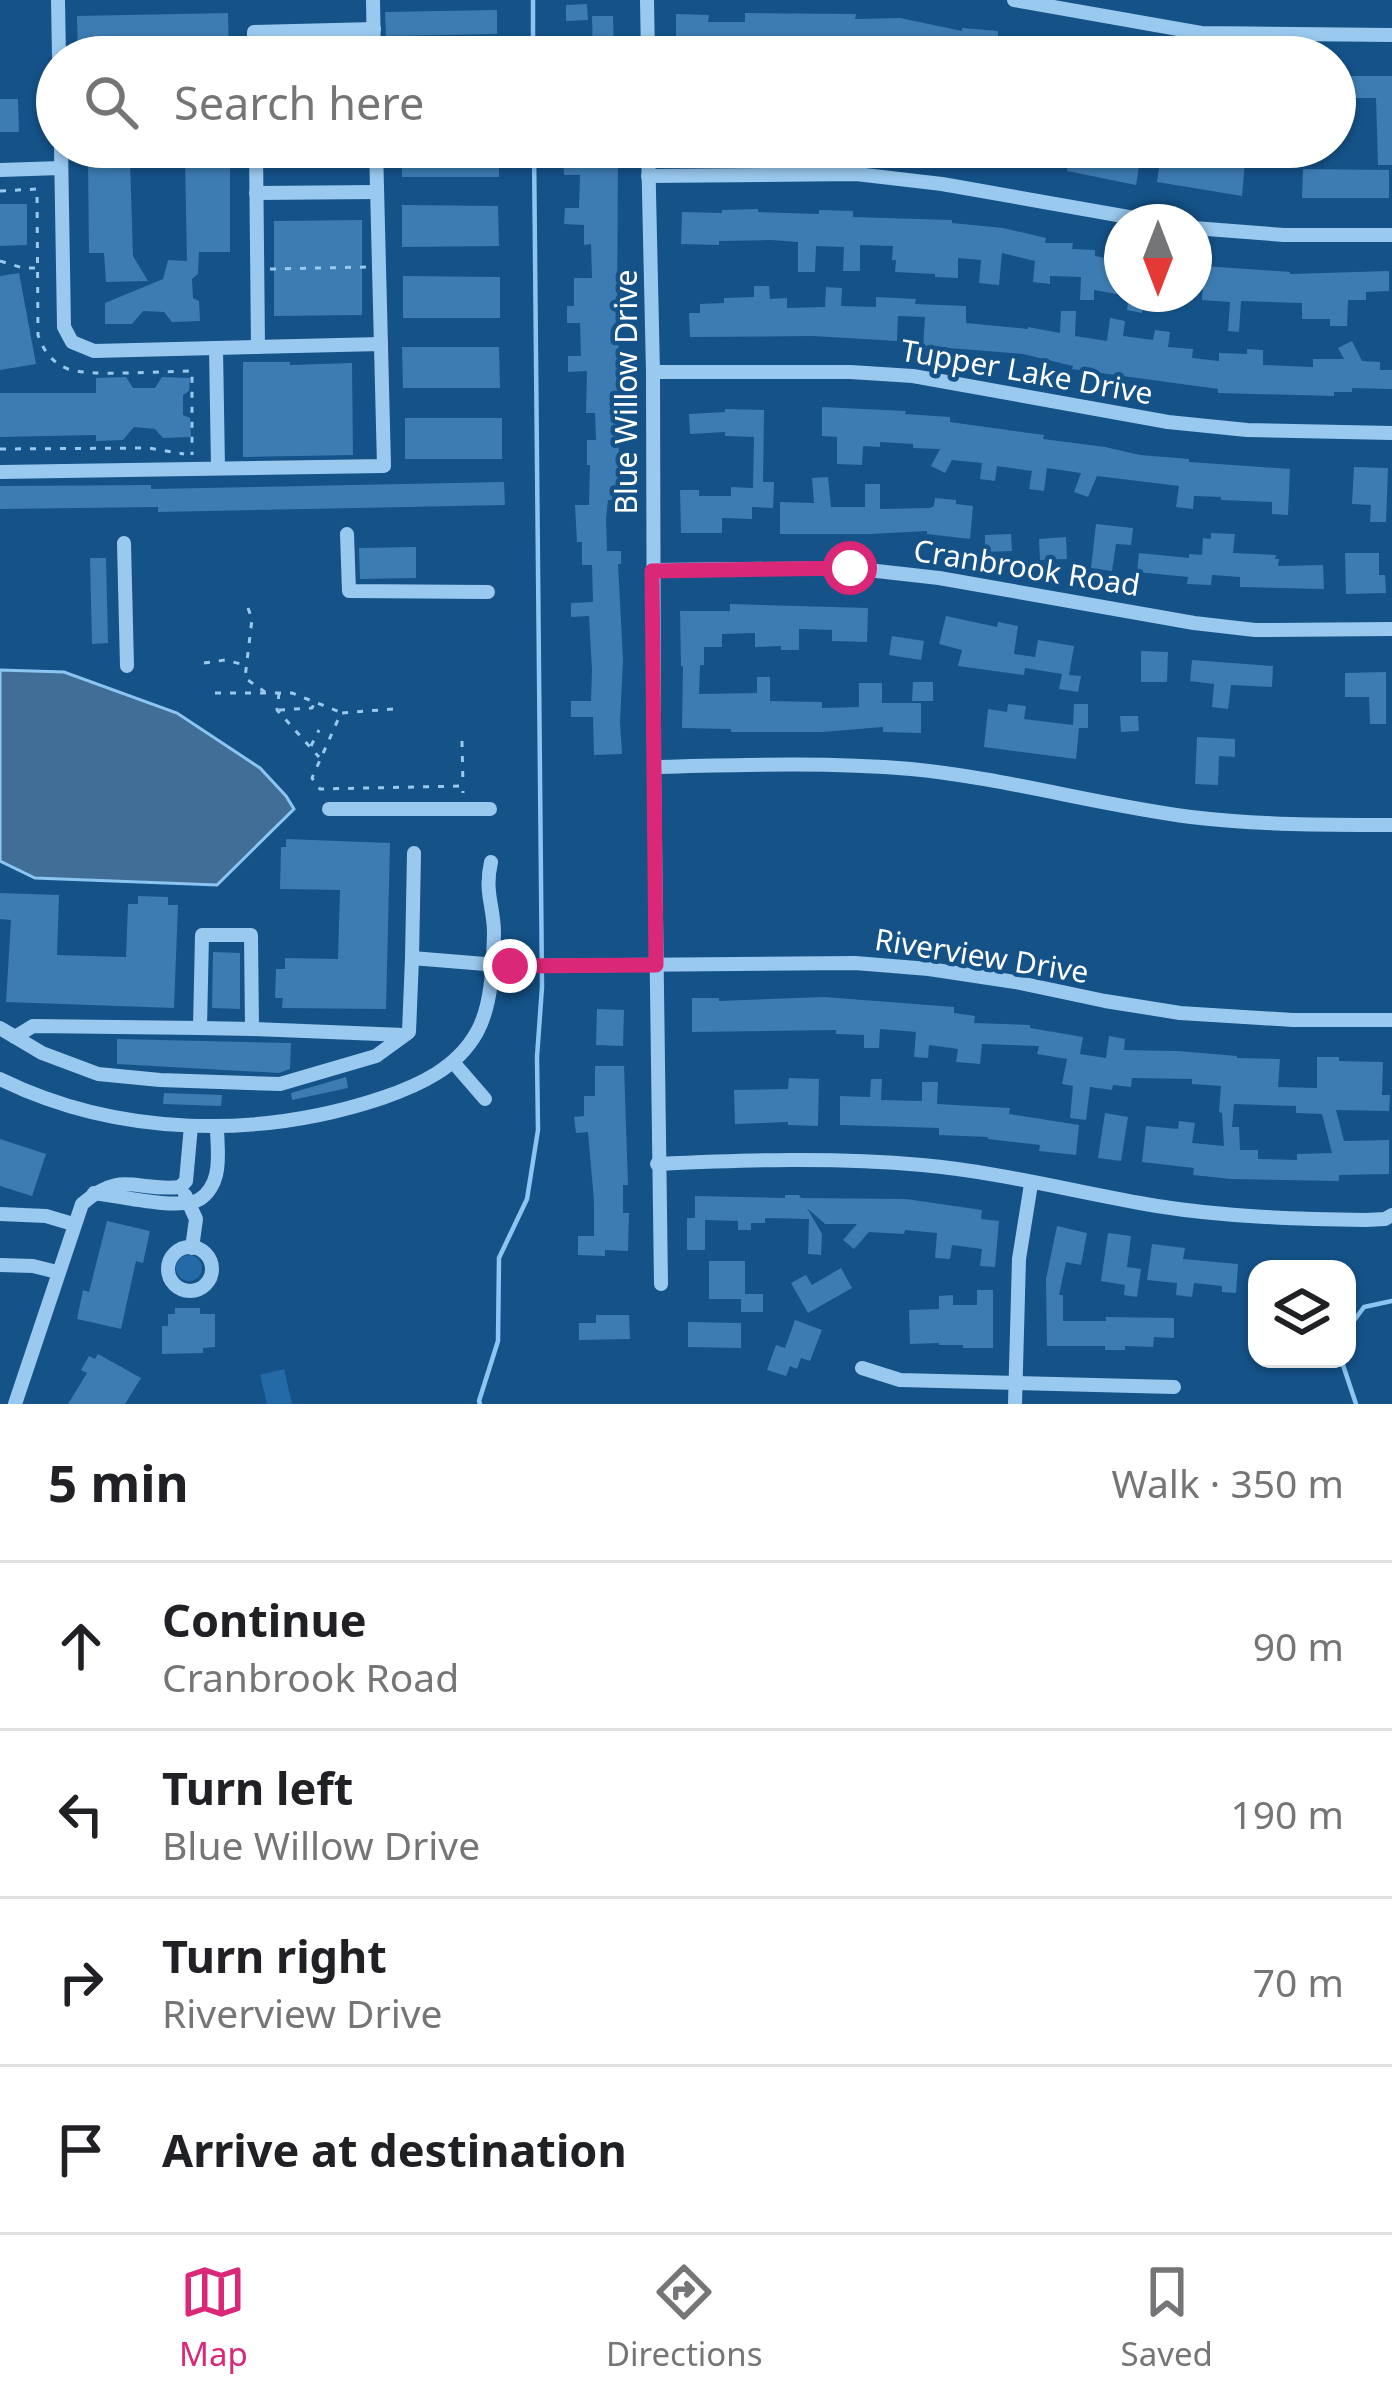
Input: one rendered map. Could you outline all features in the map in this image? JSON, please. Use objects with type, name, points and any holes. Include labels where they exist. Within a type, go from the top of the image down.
[{"type":"street","points":[[58,0],[58,36]]},
{"type":"street","points":[[373,0],[374,36]]},
{"type":"street","points":[[647,0],[648,36]]},
{"type":"street","points":[[1014,0],[1201,33],[1392,35]]},
{"type":"street","points":[[254,36],[254,32],[374,29]]},
{"type":"street","points":[[0,170],[62,168],[64,327],[72,342],[94,352],[381,344]]},
{"type":"street","points":[[256,168],[259,347]]},
{"type":"street","points":[[0,472],[384,466],[376,168]]},
{"type":"street","name":"Blue Willow Drive","points":[[649,168],[661,1284]]},
{"type":"street","points":[[649,176],[856,174],[1104,213]]},
{"type":"street","points":[[256,193],[377,192]]},
{"type":"street","points":[[1212,229],[1392,235]]},
{"type":"street","points":[[216,348],[218,468]]},
{"type":"street","name":"Tupper Lake Drive","points":[[653,372],[834,371],[913,376],[1168,422],[1247,430],[1392,433]]},
{"type":"street","points":[[347,534],[350,591],[488,592]]},
{"type":"street","points":[[124,543],[127,666]]},
{"type":"street","name":"Cranbrook Road","points":[[652,571],[850,568],[939,578],[1194,623],[1303,631],[1392,629]]},
{"type":"street","points":[[654,767],[828,764],[914,770],[1192,817],[1273,824],[1392,825]]},
{"type":"street","points":[[329,808],[490,808]]},
{"type":"street","points":[[0,1028],[42,1053],[98,1074],[160,1081],[280,1084],[376,1056],[409,1031],[414,853]]},
{"type":"street","points":[[0,1079],[87,1110],[190,1126],[277,1123],[358,1106],[420,1084],[453,1062],[484,1015],[494,934],[486,894],[491,862]]},
{"type":"street","points":[[200,1028],[202,935],[251,935],[252,1029]]},
{"type":"street","name":"Riverview Drive","points":[[412,958],[491,965],[855,963],[1015,982],[1180,1012],[1392,1020]]},
{"type":"street","points":[[15,1037],[33,1026],[404,1035]]},
{"type":"street","points":[[453,1062],[485,1099]]},
{"type":"street","points":[[15,1404],[82,1204],[106,1186],[180,1186],[186,1180],[190,1126]]},
{"type":"street","points":[[94,1193],[190,1204],[201,1199],[218,1167],[217,1126]]},
{"type":"street","points":[[658,1164],[754,1160],[927,1165],[1230,1216],[1366,1220],[1392,1215]]},
{"type":"street","points":[[1015,1404],[1019,1258],[1031,1184]]},
{"type":"street","points":[[180,1186],[196,1220],[192,1247]]},
{"type":"street","points":[[0,1214],[46,1216],[73,1224]]},
{"type":"street","points":[[0,1265],[57,1272]]},
{"type":"street","points":[[862,1368],[900,1380],[1174,1387]]},
{"type":"path","points":[[0,261],[38,268]]},
{"type":"path","points":[[256,269],[379,267]]},
{"type":"path","points":[[248,608],[252,619],[245,678],[266,693]]},
{"type":"path","points":[[204,663],[247,666]]},
{"type":"path","points":[[215,693],[292,693],[341,713],[393,709]]},
{"type":"path","points":[[279,693],[277,710],[320,759]]},
{"type":"path","points":[[277,710],[312,708],[315,702]]},
{"type":"path","points":[[341,713],[312,778],[320,789],[463,787]]},
{"type":"path","points":[[310,747],[320,730]]},
{"type":"path","points":[[462,741],[463,808]]},
{"type":"shaded area","points":[[0,670],[64,672],[177,713],[260,768],[294,809],[217,885],[35,878],[0,861]]},
{"type":"shaded area","points":[[189,1255],[199,1258],[199,1278],[189,1281],[179,1278],[176,1268],[179,1258]]},
{"type":"shaded area","points":[[284,1369],[292,1404],[267,1404],[260,1375]]},
{"type":"building","points":[[587,4],[588,20],[566,21],[566,5]]},
{"type":"building","points":[[497,10],[497,34],[386,36],[385,12]]},
{"type":"building","points":[[228,13],[229,36],[77,36],[77,16]]},
{"type":"building","points":[[745,13],[856,14],[855,19],[900,18],[962,31],[998,31],[998,36],[676,36],[676,14],[709,15],[708,22],[745,22]]},
{"type":"building","points":[[592,16],[613,16],[613,36],[592,36]]},
{"type":"building","points":[[1356,76],[1392,76],[1392,165],[1378,165],[1376,98],[1356,98]]},
{"type":"building","points":[[0,99],[18,99],[19,132],[0,132]]},
{"type":"building","points":[[88,168],[130,168],[133,256],[148,281],[106,282],[104,253],[89,253]]},
{"type":"building","points":[[185,168],[230,168],[230,252],[199,252],[198,274],[192,279],[200,321],[172,322],[164,312],[143,311],[132,324],[105,324],[105,303],[163,279],[168,260],[187,261]]},
{"type":"building","points":[[402,168],[499,168],[499,177],[402,177]]},
{"type":"building","points":[[564,168],[618,168],[620,464],[618,500],[608,500],[606,519],[607,551],[621,551],[622,754],[594,755],[593,717],[571,717],[571,701],[591,701],[589,616],[571,617],[571,603],[593,602],[592,565],[582,565],[575,505],[589,505],[587,440],[596,440],[595,413],[586,413],[587,371],[568,372],[568,356],[581,356],[580,323],[567,323],[567,306],[574,306],[574,278],[592,278],[591,244],[584,245],[584,225],[564,224],[565,208],[579,208],[580,175],[564,175]]},
{"type":"building","points":[[1067,168],[1139,168],[1136,185]]},
{"type":"building","points":[[1159,168],[1244,168],[1242,196],[1157,182]]},
{"type":"building","points":[[1303,169],[1389,170],[1389,198],[1302,198]]},
{"type":"building","points":[[0,204],[27,204],[27,245],[0,246]]},
{"type":"building","points":[[402,205],[498,206],[499,246],[402,247]]},
{"type":"building","points":[[853,211],[853,217],[952,220],[1003,228],[1046,238],[1045,243],[1073,243],[1072,249],[1095,250],[1095,256],[1104,258],[1104,292],[1094,290],[1094,300],[1080,300],[1081,277],[1050,276],[1050,284],[1033,282],[1035,261],[1002,253],[999,285],[979,283],[981,260],[958,258],[958,278],[895,272],[893,246],[860,245],[860,271],[843,271],[844,247],[816,246],[815,272],[798,272],[798,242],[681,244],[682,212]]},
{"type":"building","points":[[362,220],[362,315],[274,316],[274,221]]},
{"type":"building","points":[[1212,267],[1290,274],[1389,271],[1389,291],[1366,292],[1366,300],[1348,300],[1347,326],[1330,326],[1330,319],[1302,319],[1302,303],[1241,301],[1239,332],[1228,331],[1230,302],[1212,301]]},
{"type":"building","points":[[19,273],[36,364],[0,370],[0,276]]},
{"type":"building","points":[[403,276],[500,277],[500,318],[403,318]]},
{"type":"building","points":[[754,286],[769,286],[770,299],[787,298],[787,308],[825,307],[826,287],[842,288],[841,306],[876,307],[876,297],[916,299],[915,304],[966,306],[966,323],[1060,333],[1061,311],[1076,311],[1075,336],[1107,341],[1110,318],[1125,321],[1123,336],[1153,340],[1155,330],[1170,332],[1168,347],[1193,349],[1192,358],[1219,361],[1219,353],[1263,350],[1263,365],[1313,367],[1313,359],[1344,359],[1338,348],[1352,341],[1362,361],[1380,362],[1380,370],[1392,370],[1392,389],[1352,388],[1352,392],[1334,392],[1334,396],[1218,393],[1218,389],[1072,369],[1023,354],[923,346],[925,317],[898,316],[897,341],[690,337],[689,313],[700,313],[700,304],[754,297]]},
{"type":"building","points":[[402,347],[499,347],[500,388],[403,388]]},
{"type":"building","points":[[243,362],[352,363],[353,455],[243,457]]},
{"type":"building","points":[[126,377],[133,388],[155,388],[162,377],[190,378],[189,391],[183,395],[183,415],[190,418],[191,437],[163,438],[155,429],[134,427],[123,440],[96,441],[96,435],[0,437],[0,393],[96,393],[96,378]]},
{"type":"building","points":[[822,407],[906,411],[1140,455],[1290,469],[1288,515],[1272,514],[1272,502],[1221,497],[1194,496],[1193,509],[1176,507],[1179,486],[1097,476],[1088,497],[1074,492],[1081,473],[1047,468],[1044,491],[1029,489],[1032,471],[997,466],[995,481],[980,479],[982,463],[952,460],[945,473],[931,466],[940,449],[913,448],[913,444],[863,446],[862,465],[837,464],[837,437],[822,436]]},
{"type":"building","points":[[764,410],[763,482],[774,482],[773,508],[752,507],[752,519],[722,518],[722,533],[681,533],[680,490],[699,490],[699,496],[731,496],[731,487],[753,488],[754,437],[725,436],[725,432],[690,434],[689,414]]},
{"type":"building","points":[[405,418],[502,418],[502,459],[405,459]]},
{"type":"building","points":[[1354,467],[1388,468],[1386,522],[1370,522],[1371,505],[1352,504]]},
{"type":"building","points":[[828,477],[831,507],[865,507],[865,484],[880,484],[880,509],[930,508],[935,498],[973,506],[970,539],[927,531],[780,534],[780,502],[814,503],[812,478]]},
{"type":"building","points":[[504,482],[505,505],[158,512],[158,507],[0,509],[0,486],[151,485],[151,489]]},
{"type":"building","points":[[1096,524],[1133,528],[1131,545],[1116,544],[1112,571],[1091,568]]},
{"type":"building","points":[[1211,533],[1235,534],[1233,553],[1276,555],[1278,566],[1323,565],[1324,589],[1240,587],[1240,577],[1212,575],[1211,585],[1187,584],[1188,577],[1137,572],[1139,553],[1202,555],[1203,538],[1211,539]]},
{"type":"building","points":[[1011,534],[1012,551],[985,552],[985,535]]},
{"type":"building","points":[[1066,537],[1067,559],[1040,560],[1039,539]]},
{"type":"building","points":[[416,547],[416,578],[360,579],[359,548]]},
{"type":"building","points":[[1345,553],[1379,553],[1379,575],[1385,575],[1386,593],[1346,594]]},
{"type":"building","points":[[90,558],[106,558],[108,643],[92,644]]},
{"type":"building","points":[[730,604],[868,608],[867,642],[832,641],[832,630],[799,629],[799,650],[781,650],[781,646],[755,647],[755,633],[722,634],[722,647],[704,647],[699,694],[757,693],[757,677],[770,677],[770,701],[859,707],[859,683],[882,683],[882,703],[921,703],[921,733],[883,732],[883,727],[822,732],[682,728],[680,611],[730,611]]},
{"type":"building","points":[[946,616],[997,627],[998,622],[1018,626],[1014,654],[1035,657],[1038,640],[1074,646],[1069,675],[1081,676],[1078,692],[1059,689],[1062,674],[1025,668],[1024,675],[958,666],[962,650],[939,644]]},
{"type":"building","points":[[892,636],[924,641],[921,660],[889,655]]},
{"type":"building","points":[[1141,651],[1168,652],[1167,682],[1141,682]]},
{"type":"building","points":[[1192,660],[1273,666],[1272,687],[1231,685],[1228,709],[1212,707],[1214,684],[1190,681]]},
{"type":"building","points":[[1386,672],[1386,724],[1370,724],[1369,697],[1345,697],[1345,673]]},
{"type":"building","points":[[913,682],[933,682],[933,701],[912,701]]},
{"type":"building","points":[[1008,704],[1026,706],[1024,719],[1073,725],[1074,704],[1088,704],[1088,728],[1079,728],[1076,759],[984,747],[988,709],[1007,712]]},
{"type":"building","points":[[1120,716],[1138,716],[1139,731],[1121,732]]},
{"type":"building","points":[[1197,737],[1235,739],[1235,757],[1219,756],[1218,785],[1195,784]]},
{"type":"building","points":[[286,839],[390,843],[386,1009],[282,1008],[283,998],[275,998],[276,969],[285,969],[285,958],[338,959],[340,890],[280,889],[281,847],[286,847]]},
{"type":"building","points":[[0,893],[59,895],[57,955],[126,957],[128,904],[138,904],[138,896],[168,897],[168,905],[178,905],[174,1008],[6,1002],[11,920],[0,919]]},
{"type":"building","points":[[213,952],[240,953],[240,1009],[212,1008]]},
{"type":"building","points":[[824,997],[954,1007],[954,1013],[975,1016],[974,1023],[1030,1025],[1083,1037],[1080,1054],[1106,1058],[1109,1036],[1125,1039],[1124,1050],[1280,1059],[1278,1087],[1317,1088],[1317,1057],[1383,1062],[1382,1095],[1390,1095],[1389,1111],[1336,1110],[1344,1141],[1389,1140],[1389,1174],[1339,1175],[1339,1181],[1231,1179],[1193,1175],[1194,1168],[1142,1162],[1146,1126],[1178,1129],[1179,1121],[1195,1123],[1192,1143],[1224,1146],[1221,1086],[1192,1084],[1192,1079],[1132,1078],[1131,1087],[1090,1087],[1086,1120],[1070,1118],[1073,1086],[1062,1084],[1067,1059],[1037,1054],[1039,1046],[982,1044],[980,1064],[956,1062],[958,1049],[929,1045],[928,1058],[914,1057],[916,1032],[880,1029],[879,1048],[864,1048],[864,1035],[836,1034],[836,1030],[692,1032],[692,998]],"holes":[[[1234,1104],[1296,1106],[1296,1113],[1322,1114],[1332,1153],[1297,1154],[1297,1160],[1258,1159],[1258,1150],[1240,1150],[1239,1127],[1232,1127]]]},
{"type":"building","points":[[597,1009],[624,1010],[623,1046],[596,1045]]},
{"type":"building","points":[[117,1039],[291,1043],[290,1069],[279,1073],[117,1064]]},
{"type":"building","points":[[595,1066],[624,1066],[628,1185],[623,1185],[623,1213],[629,1213],[628,1251],[605,1250],[605,1256],[578,1255],[578,1236],[594,1236],[594,1201],[588,1132],[576,1133],[574,1117],[584,1116],[584,1096],[595,1096]]},
{"type":"building","points":[[346,1077],[348,1088],[292,1100],[291,1093]]},
{"type":"building","points":[[789,1078],[819,1079],[818,1126],[735,1124],[734,1090],[788,1089]]},
{"type":"building","points":[[871,1079],[882,1079],[881,1100],[922,1101],[922,1082],[938,1082],[937,1104],[1010,1108],[1009,1114],[1079,1125],[1076,1155],[988,1137],[939,1135],[939,1128],[840,1125],[840,1096],[870,1097]]},
{"type":"building","points":[[164,1093],[222,1095],[221,1106],[163,1104]]},
{"type":"building","points":[[1105,1113],[1128,1117],[1121,1161],[1098,1158]]},
{"type":"building","points":[[0,1139],[46,1154],[32,1196],[0,1186]]},
{"type":"building","points":[[695,1196],[906,1199],[982,1210],[981,1219],[999,1221],[995,1267],[980,1266],[982,1249],[952,1245],[950,1259],[935,1258],[937,1233],[869,1232],[854,1249],[843,1240],[857,1224],[825,1224],[807,1208],[822,1234],[821,1255],[808,1254],[809,1219],[765,1218],[765,1223],[751,1223],[751,1230],[738,1230],[738,1221],[705,1220],[705,1250],[687,1250],[687,1218],[695,1218]]},
{"type":"building","points":[[107,1221],[150,1231],[143,1263],[136,1261],[121,1329],[77,1319]]},
{"type":"building","points":[[1057,1226],[1087,1233],[1081,1265],[1066,1262],[1059,1295],[1063,1295],[1063,1321],[1174,1318],[1174,1338],[1154,1337],[1153,1347],[1125,1346],[1125,1350],[1047,1346],[1046,1279]]},
{"type":"building","points":[[1108,1233],[1131,1236],[1127,1267],[1141,1269],[1137,1297],[1124,1295],[1125,1285],[1101,1281]]},
{"type":"building","points":[[1152,1244],[1185,1248],[1183,1259],[1238,1264],[1236,1293],[1194,1283],[1192,1297],[1176,1295],[1177,1283],[1147,1280]]},
{"type":"building","points":[[709,1261],[745,1261],[745,1294],[763,1294],[763,1312],[741,1312],[741,1299],[709,1299]]},
{"type":"building","points":[[841,1268],[852,1288],[808,1313],[791,1283],[806,1275],[812,1285]]},
{"type":"building","points":[[977,1290],[993,1290],[993,1348],[910,1344],[909,1310],[939,1309],[939,1296],[953,1295],[953,1305],[977,1305]]},
{"type":"building","points":[[175,1308],[200,1308],[200,1314],[215,1314],[215,1347],[203,1348],[203,1353],[162,1354],[162,1326],[168,1326],[168,1314],[175,1314]]},
{"type":"building","points":[[596,1315],[629,1315],[630,1339],[579,1340],[579,1323],[596,1323]]},
{"type":"building","points":[[795,1320],[822,1330],[810,1361],[801,1358],[797,1369],[790,1366],[786,1376],[767,1370],[776,1345],[785,1348]]},
{"type":"building","points":[[688,1322],[741,1323],[741,1348],[688,1347]]},
{"type":"building","points":[[98,1354],[141,1378],[125,1404],[68,1404],[87,1373],[81,1370],[89,1356],[95,1359]]},
{"type":"waterway","points":[[533,0],[533,36]]},
{"type":"waterway","points":[[480,1404],[498,1341],[499,1258],[527,1199],[538,1130],[542,987],[534,168]]},
{"type":"waterway","points":[[1356,1318],[1364,1307],[1392,1301]]},
{"type":"waterway","points":[[1344,1368],[1356,1404]]},
{"type":"route","points":[[510,966],[656,965],[652,571],[850,568]]}]
